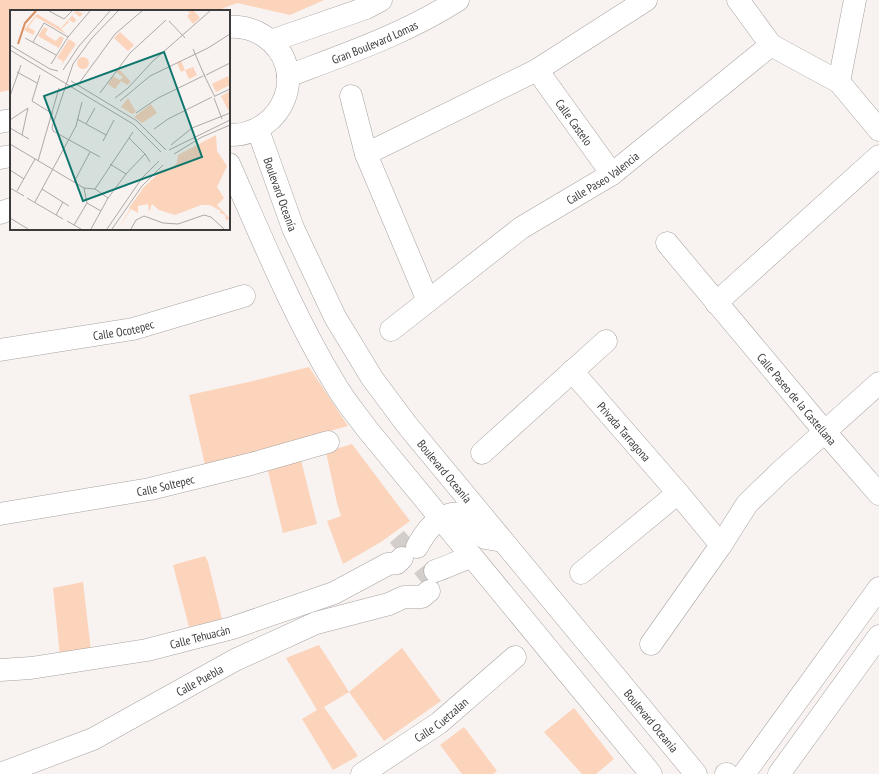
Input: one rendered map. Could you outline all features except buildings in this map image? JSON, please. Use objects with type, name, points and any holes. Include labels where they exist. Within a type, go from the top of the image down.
[{"type":"street","points":[[271,41],[366,8],[381,0]]},
{"type":"street","name":"Gran Boulevard Lomas","points":[[288,76],[375,43],[441,11],[458,0]]},
{"type":"street","points":[[366,154],[537,70],[646,0]]},
{"type":"street","points":[[738,0],[771,45],[839,82],[879,130]]},
{"type":"street","points":[[839,82],[856,0]]},
{"type":"street","points":[[230,27],[237,26],[256,31],[271,41],[280,51],[288,76],[287,92],[281,107],[271,120],[258,130],[244,134],[230,135]]},
{"type":"street","name":"Calle Paseo Valencia","points":[[391,330],[521,228],[612,174],[771,45]]},
{"type":"street","name":"Calle Castelo","points":[[537,70],[612,174]]},
{"type":"street","points":[[351,96],[366,154],[428,301]]},
{"type":"street","points":[[0,122],[10,120]]},
{"type":"street","name":"Boulevard Oceanía","points":[[258,130],[293,228],[334,317],[372,378],[407,425],[696,774]]},
{"type":"street","points":[[0,158],[10,156]]},
{"type":"street","points":[[716,302],[879,156]]},
{"type":"street","points":[[230,166],[308,338],[336,386],[367,429],[441,519],[464,560],[651,774]]},
{"type":"street","points":[[0,213],[10,209]]},
{"type":"street","name":"Calle Paseo de la Castellana","points":[[666,243],[879,494]]},
{"type":"street","name":"Calle Ocotepec","points":[[0,350],[133,329],[244,296]]},
{"type":"street","points":[[482,453],[606,341]]},
{"type":"street","name":"Privada Tarragona","points":[[572,371],[721,545]]},
{"type":"street","points":[[651,644],[721,545],[746,504],[879,383]]},
{"type":"street","name":"Calle Soltepec","points":[[0,514],[150,489],[251,464],[328,442]]},
{"type":"street","points":[[581,573],[678,493]]},
{"type":"street","name":"Calle Tehuacán","points":[[0,670],[31,668],[147,650],[232,628],[334,593],[401,552],[441,519],[452,513],[462,514],[485,538],[504,542]]},
{"type":"street","points":[[397,601],[401,552]]},
{"type":"street","name":"Calle Puebla","points":[[0,774],[93,739],[235,660],[316,623],[397,601],[422,597],[432,581],[464,560]]},
{"type":"street","points":[[744,774],[879,588]]},
{"type":"street","points":[[779,774],[877,643],[856,620]]},
{"type":"street","name":"Calle Cuetzalan","points":[[362,774],[439,723],[515,657]]},
{"type":"shaded area","points":[[0,0],[324,0],[290,15],[237,3],[219,10],[10,10],[10,90],[0,92]]},
{"type":"shaded area","points":[[309,367],[348,426],[205,465],[189,395]]},
{"type":"shaded area","points":[[352,444],[410,521],[381,542],[343,564],[327,521],[341,516],[326,452]]},
{"type":"shaded area","points":[[301,460],[317,524],[283,533],[268,471]]},
{"type":"shaded area","points":[[205,556],[208,562],[222,619],[189,627],[173,565]]},
{"type":"shaded area","points":[[83,582],[91,651],[60,656],[53,588]]},
{"type":"shaded area","points":[[319,645],[349,692],[324,707],[358,756],[333,770],[302,719],[317,710],[286,658]]},
{"type":"shaded area","points":[[402,648],[441,701],[384,741],[349,692]]},
{"type":"shaded area","points":[[574,708],[614,759],[596,774],[582,774],[544,732]]},
{"type":"shaded area","points":[[464,727],[497,771],[493,774],[462,774],[440,745]]},
{"type":"tunnel","points":[[397,551],[411,539]]},
{"type":"tunnel","points":[[421,582],[435,571]]}]
